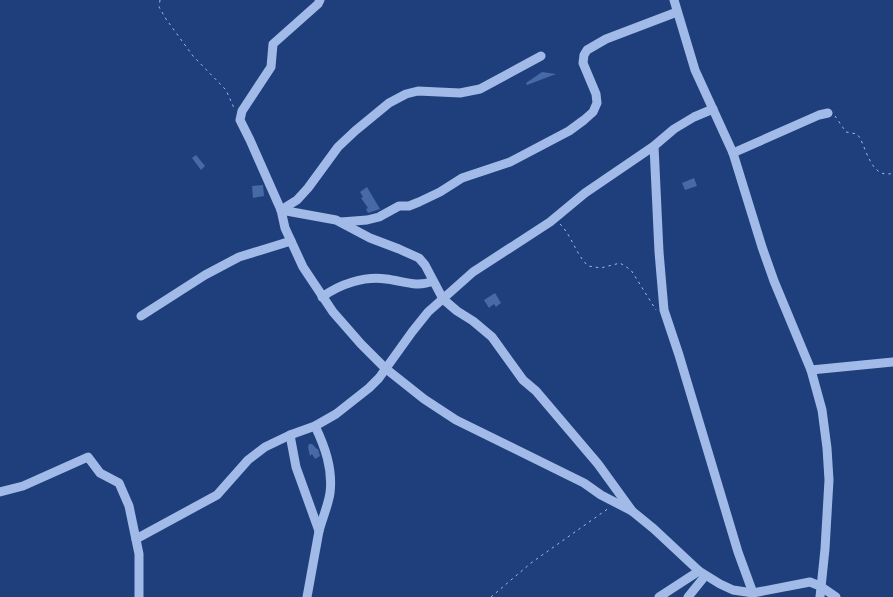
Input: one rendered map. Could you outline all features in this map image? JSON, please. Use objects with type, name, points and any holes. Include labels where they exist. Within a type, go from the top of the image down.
[{"type":"street","points":[[320,0],[318,4],[273,44],[269,72],[240,117],[241,124],[281,210],[291,241],[303,267],[342,324],[385,368],[424,399],[456,420],[584,483],[632,511],[702,573],[733,590],[753,593],[806,582],[820,586],[836,597]]},
{"type":"street","points":[[674,0],[695,70],[733,153],[774,281],[811,370],[822,410],[829,480],[820,597]]},
{"type":"street","points":[[340,222],[367,220],[397,207],[409,206],[420,202],[462,178],[510,162],[569,131],[593,112],[597,102],[596,94],[584,66],[583,59],[587,50],[606,39],[677,12]]},
{"type":"street","points":[[281,210],[297,200],[308,188],[338,147],[361,125],[389,103],[406,94],[418,91],[460,93],[480,89],[541,56]]},
{"type":"street","points":[[136,539],[217,496],[255,454],[277,440],[315,426],[336,414],[360,396],[379,378],[422,319],[473,272],[554,218],[599,182],[654,146],[674,128],[714,109]]},
{"type":"street","points":[[733,153],[819,115],[828,113]]},
{"type":"street","points":[[654,146],[664,310],[738,552],[753,593]]},
{"type":"street","points":[[281,210],[340,222],[370,238],[416,256],[425,265],[444,299],[492,337],[523,380],[536,391],[598,464],[632,511]]},
{"type":"street","points":[[141,316],[205,275],[239,256],[291,241]]},
{"type":"street","points":[[322,297],[340,286],[364,280],[386,279],[421,284],[433,281]]},
{"type":"street","points":[[811,370],[893,362]]},
{"type":"street","points":[[307,597],[319,531],[330,493],[329,460],[315,426]]},
{"type":"street","points":[[290,435],[296,467],[319,531]]},
{"type":"street","points":[[0,492],[23,486],[88,457],[102,475],[119,483],[129,506],[138,554],[139,597]]},
{"type":"street","points":[[659,597],[702,573]]},
{"type":"street","points":[[688,597],[702,573]]},
{"type":"path","points":[[160,0],[159,7],[166,19],[203,67],[226,90],[240,117]]},
{"type":"path","points":[[828,113],[835,115],[846,132],[857,134],[878,172],[882,174],[893,173]]},
{"type":"path","points":[[554,218],[566,232],[575,249],[588,266],[601,268],[620,263],[630,270],[658,312]]},
{"type":"path","points":[[491,597],[531,563],[616,503]]},
{"type":"building","points":[[542,72],[556,74],[527,85],[526,83]]},
{"type":"building","points":[[196,155],[205,166],[201,170],[192,158]]},
{"type":"building","points":[[694,178],[697,186],[685,190],[682,183]]},
{"type":"building","points":[[263,185],[264,196],[253,198],[252,186]]},
{"type":"building","points":[[367,187],[380,209],[368,213],[366,209],[368,208],[361,198],[363,197],[360,192]]},
{"type":"building","points":[[495,293],[501,303],[496,307],[494,304],[489,308],[484,300]]},
{"type":"building","points":[[309,444],[318,449],[320,456],[315,459],[312,454],[310,456]]}]
